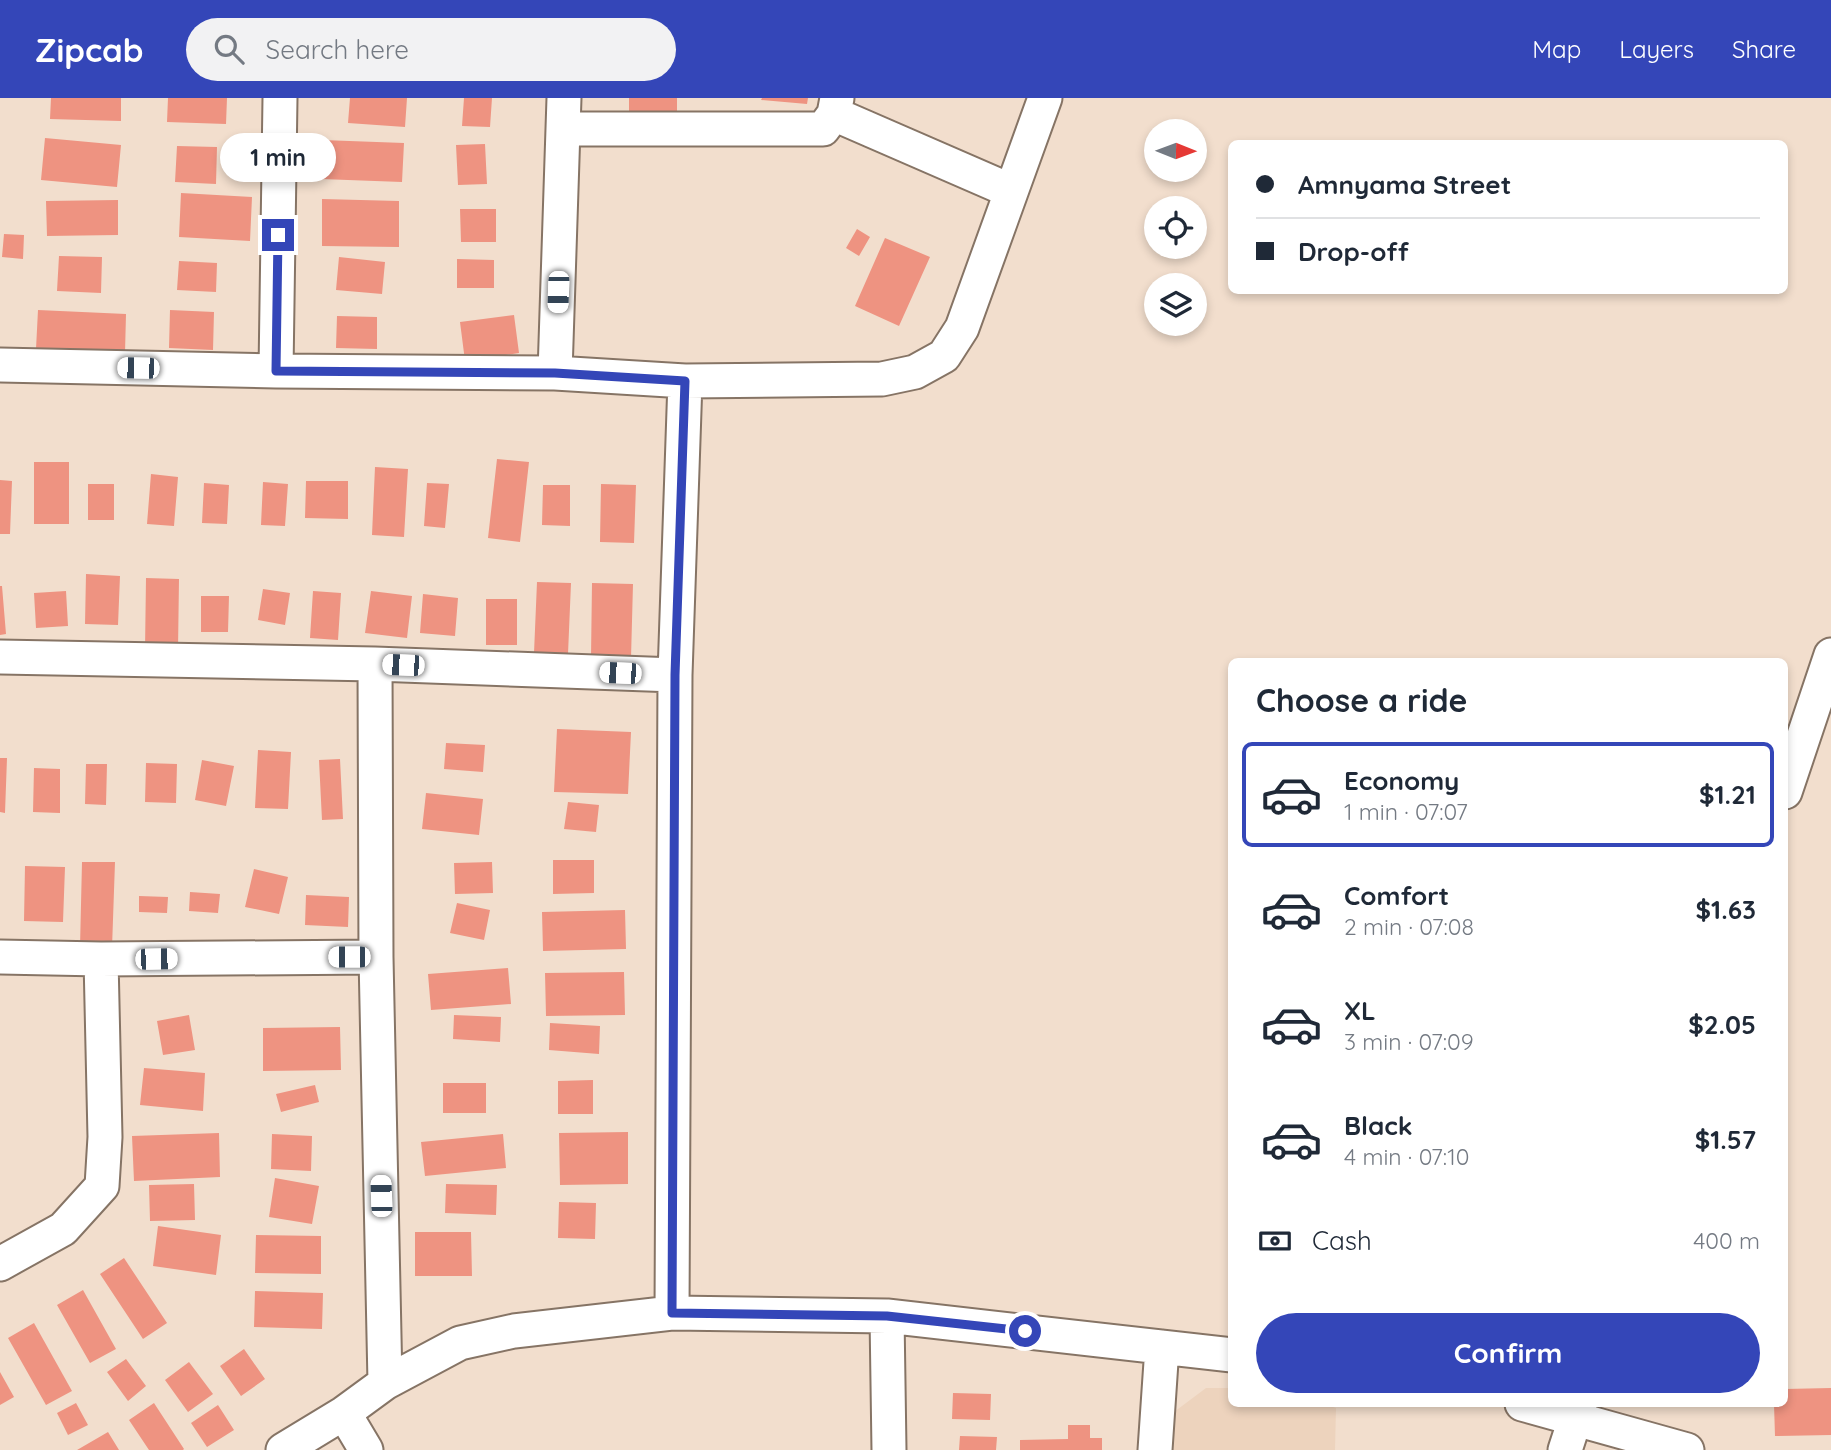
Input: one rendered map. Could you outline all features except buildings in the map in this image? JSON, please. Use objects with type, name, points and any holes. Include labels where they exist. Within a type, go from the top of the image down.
[{"type":"street","points":[[276,371],[280,98]]},
{"type":"street","points":[[0,365],[555,373],[685,381],[882,379],[915,372],[944,356],[962,328],[1045,98]]},
{"type":"street","points":[[555,373],[564,114],[823,129],[836,106],[1011,191]]},
{"type":"street","points":[[672,1313],[675,675],[685,381]]},
{"type":"street","points":[[1788,783],[1831,655]]},
{"type":"street","points":[[0,657],[375,664],[675,675]]},
{"type":"street","points":[[375,664],[376,957],[385,1383]]},
{"type":"street","points":[[0,957],[101,960],[376,957]]},
{"type":"street","points":[[0,1264],[63,1229],[102,1186],[105,1137],[101,960]]},
{"type":"street","points":[[283,1450],[344,1413],[385,1383],[460,1343],[514,1331],[672,1313],[887,1316],[1228,1355]]},
{"type":"street","points":[[887,1316],[889,1450]]},
{"type":"street","points":[[1155,1450],[1162,1347]]},
{"type":"street","points":[[1550,1407],[1578,1410],[1687,1450]]},
{"type":"street","points":[[1565,1450],[1578,1410]]},
{"type":"street","points":[[344,1413],[366,1450]]},
{"type":"shaded area","points":[[1206,1388],[1228,1388],[1228,1407],[1333,1407],[1336,1408],[1335,1450],[1173,1450],[1174,1412]]},
{"type":"route","points":[[278,235],[276,371],[555,373],[685,381],[675,675],[672,1313],[887,1316],[1025,1331]]}]
